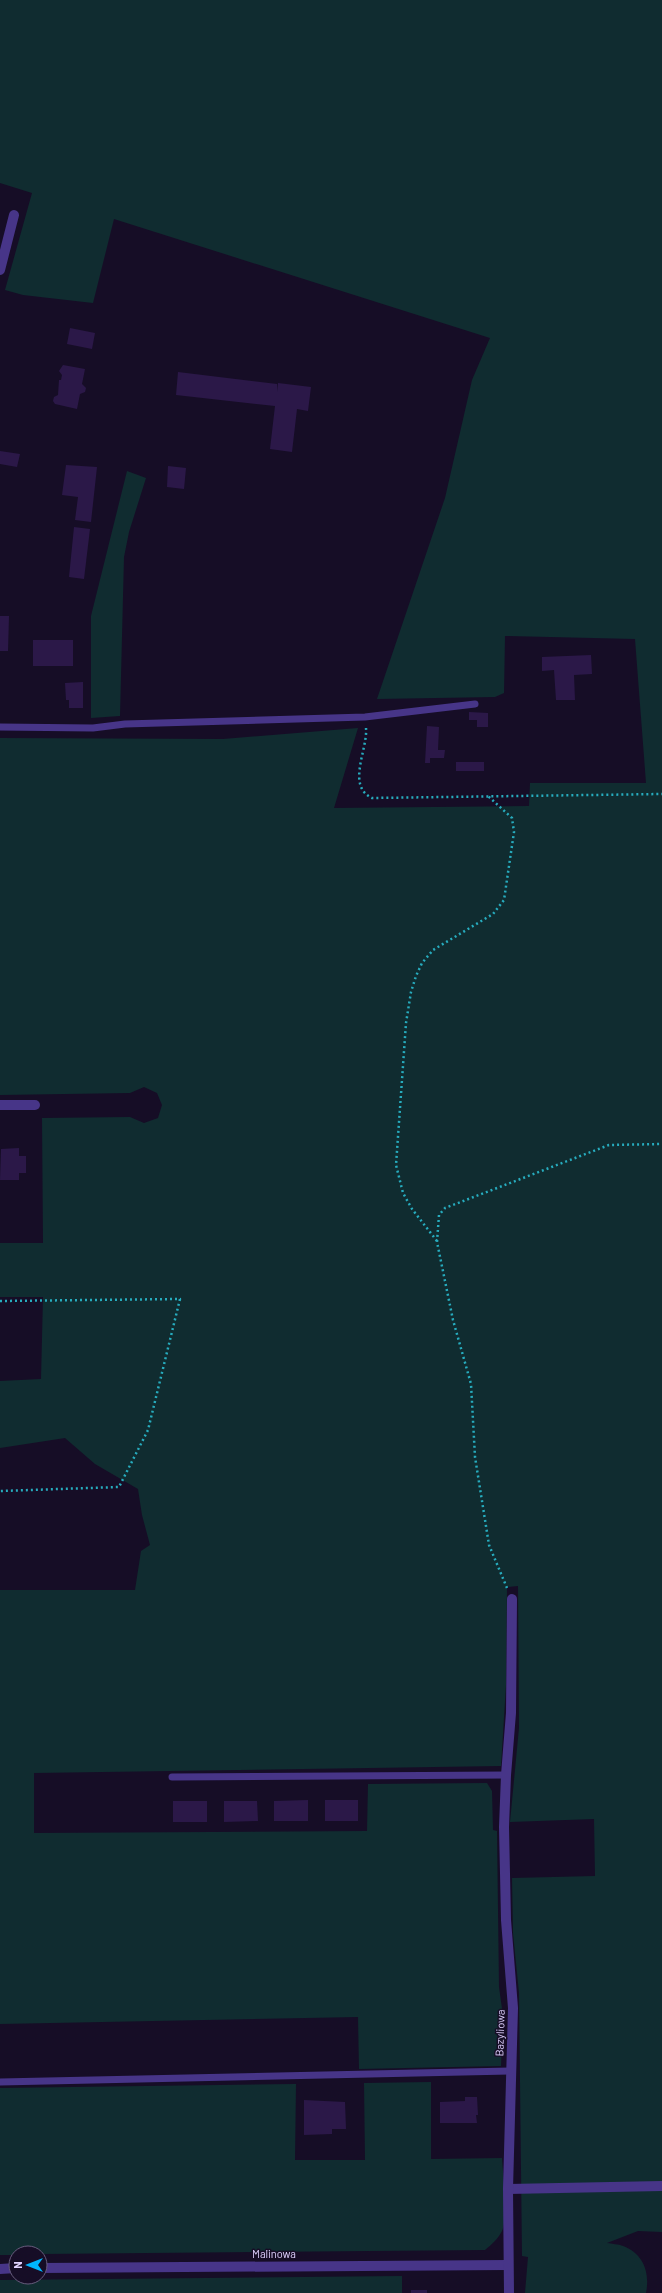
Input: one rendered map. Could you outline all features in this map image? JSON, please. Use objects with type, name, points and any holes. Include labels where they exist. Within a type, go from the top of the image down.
[{"type":"street","points":[[0,270],[14,215]]},
{"type":"street","points":[[0,1105],[35,1105]]},
{"type":"street","name":"Bazyliowa","points":[[509,2293],[508,2189],[510,2072],[513,2008],[506,1920],[504,1827],[511,1713],[512,1599]]},
{"type":"street","points":[[508,2189],[662,2186]]},
{"type":"street","name":"Malinowa","points":[[48,2268],[508,2264]]},
{"type":"lane","points":[[0,728],[93,728],[125,724],[365,717],[475,704]]},
{"type":"lane","points":[[172,1777],[506,1775]]},
{"type":"lane","points":[[0,2082],[510,2072]]},
{"type":"path","points":[[365,717],[366,736],[359,784],[364,794],[372,798],[662,794]]},
{"type":"path","points":[[437,1242],[412,1209],[403,1193],[396,1165],[406,1023],[411,992],[422,963],[433,950],[493,914],[504,900],[514,832],[512,818],[488,796]]},
{"type":"path","points":[[512,1599],[489,1545],[476,1457],[471,1384],[453,1320],[437,1242],[439,1215],[445,1208],[530,1174],[609,1145],[662,1144]]},
{"type":"path","points":[[0,1302],[180,1299],[148,1430],[119,1487],[0,1491]]},
{"type":"green space","points":[[0,0],[662,0],[662,2232],[638,2231],[607,2243],[617,2244],[630,2249],[641,2259],[646,2271],[646,2293],[525,2293],[528,2257],[522,2256],[519,1993],[513,1933],[512,1878],[595,1876],[594,1819],[510,1822],[519,1728],[518,1586],[507,1587],[506,1685],[501,1766],[34,1773],[34,1833],[367,1831],[368,1784],[487,1783],[492,1791],[493,1830],[497,1831],[499,1987],[503,2016],[501,2066],[359,2069],[358,2017],[0,2024],[0,1590],[135,1590],[141,1551],[150,1545],[142,1515],[138,1489],[95,1464],[65,1438],[0,1448],[0,1381],[41,1379],[43,1297],[0,1297],[0,1243],[43,1243],[42,1118],[130,1117],[144,1123],[158,1118],[162,1105],[157,1093],[144,1087],[130,1093],[0,1095],[0,738],[223,739],[358,728],[334,808],[529,806],[530,783],[646,783],[635,639],[505,636],[504,693],[495,697],[377,699],[445,498],[472,380],[490,338],[114,219],[93,303],[23,295],[5,290],[32,193],[0,183]]},
{"type":"green space","points":[[127,471],[146,478],[129,532],[124,557],[120,716],[91,718],[91,616]]},
{"type":"green space","points":[[431,2082],[431,2159],[502,2158],[505,2196],[504,2225],[499,2236],[485,2250],[48,2254],[48,2245],[8,2245],[8,2255],[0,2255],[0,2088],[296,2084],[295,2160],[365,2160],[364,2083]]},
{"type":"green space","points":[[402,2276],[402,2293],[0,2293],[0,2280],[8,2280],[8,2285],[48,2285],[48,2280]]},
{"type":"building","points":[[70,328],[95,333],[92,349],[67,344]]},
{"type":"building","points":[[63,365],[85,369],[82,384],[86,388],[85,392],[80,394],[77,409],[55,404],[53,401],[54,397],[58,395],[59,380],[61,380],[62,375],[59,371]]},
{"type":"building","points":[[178,372],[277,384],[277,392],[278,383],[311,387],[308,411],[297,409],[292,452],[270,449],[275,406],[176,395]]},
{"type":"building","points":[[0,451],[20,454],[17,467],[0,464]]},
{"type":"building","points":[[66,465],[97,467],[91,522],[75,520],[78,497],[62,495]]},
{"type":"building","points":[[168,466],[186,468],[184,489],[167,487]]},
{"type":"building","points":[[74,527],[90,529],[84,579],[69,577]]},
{"type":"building","points":[[0,616],[9,616],[8,651],[0,651]]},
{"type":"building","points":[[33,640],[73,640],[73,666],[33,666]]},
{"type":"building","points":[[591,655],[592,674],[574,675],[575,700],[556,700],[554,670],[542,671],[542,657]]},
{"type":"building","points":[[83,682],[83,708],[69,708],[69,700],[66,700],[65,683]]},
{"type":"building","points":[[469,712],[488,713],[488,727],[477,727],[477,720],[469,720]]},
{"type":"building","points":[[427,726],[439,727],[438,750],[445,750],[444,758],[430,758],[430,763],[425,763]]},
{"type":"building","points":[[456,762],[484,762],[484,771],[456,771]]},
{"type":"building","points":[[19,1148],[19,1156],[26,1156],[26,1173],[19,1173],[19,1180],[0,1180],[1,1149]]},
{"type":"building","points":[[308,1800],[308,1821],[274,1821],[274,1801]]},
{"type":"building","points":[[325,1800],[358,1800],[358,1821],[325,1821]]},
{"type":"building","points":[[173,1801],[207,1801],[207,1822],[173,1822]]},
{"type":"building","points":[[224,1801],[257,1801],[258,1821],[224,1822]]},
{"type":"building","points":[[465,2097],[477,2097],[477,2123],[440,2123],[440,2102],[465,2101]]},
{"type":"building","points":[[304,2100],[345,2102],[346,2129],[332,2129],[332,2134],[304,2135]]},
{"type":"building","points":[[411,2290],[427,2290],[427,2293],[411,2293]]}]
